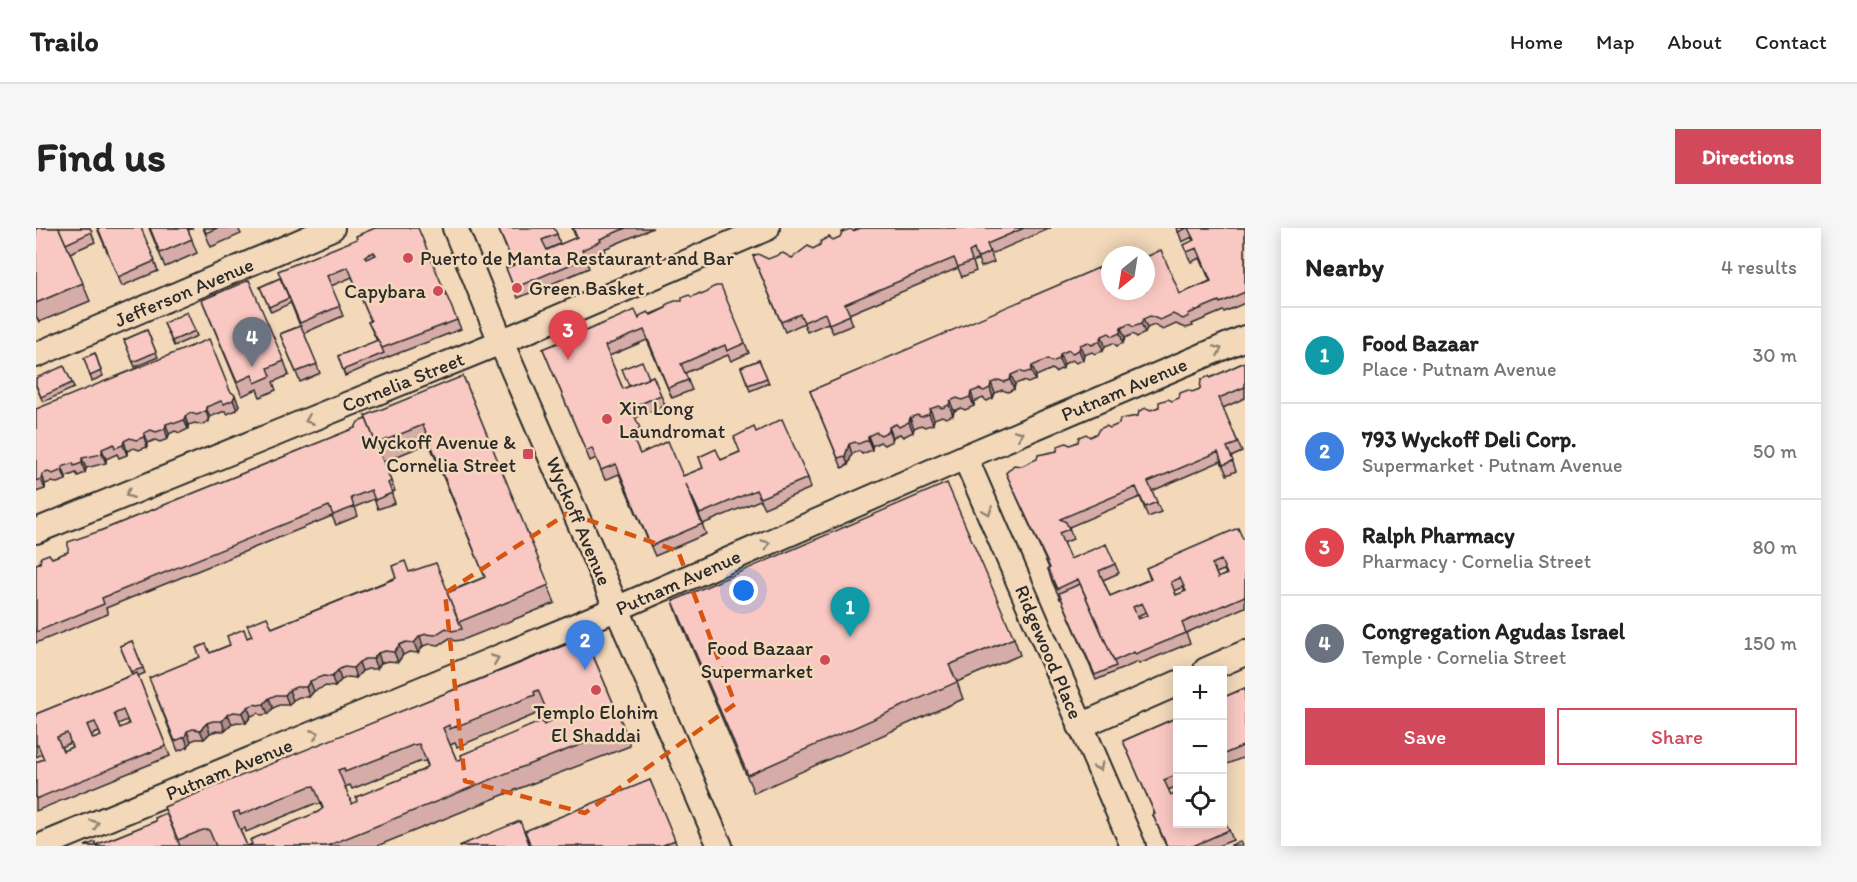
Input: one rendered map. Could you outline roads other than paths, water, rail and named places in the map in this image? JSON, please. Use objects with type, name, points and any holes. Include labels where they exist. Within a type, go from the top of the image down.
[{"type":"street","name":"Jefferson Avenue","points":[[36,355],[332,228]]},
{"type":"street","name":"Wyckoff Avenue","points":[[455,228],[501,342],[720,846]]},
{"type":"street","name":"Cornelia Street","points":[[36,531],[501,342],[767,228]]},
{"type":"street","name":"Putnam Avenue","points":[[41,846],[616,609],[1245,338]]},
{"type":"street","name":"Ridgewood Place","points":[[965,457],[1133,846]]},
{"type":"street","points":[[1215,666],[1245,653]]},
{"type":"street","points":[[1080,726],[1173,685]]},
{"type":"place","name":"Puerto de Manta Restaurant and Bar","points":[[408,258]]},
{"type":"place","name":"Green Basket","points":[[517,288]]},
{"type":"place","name":"Capybara","points":[[438,291]]},
{"type":"place","name":"Ralph Pharmacy","points":[[568,360]]},
{"type":"place","name":"Congregation Agudas Israel","points":[[252,367]]},
{"type":"place","name":"Xin Long Laundromat","points":[[607,419]]},
{"type":"place","name":"Wyckoff Avenue & Cornelia Street","points":[[528,454]]},
{"type":"place","name":"Food Bazaar","points":[[850,637]]},
{"type":"place","name":"Food Bazaar Supermarket","points":[[825,660]]},
{"type":"place","name":"793 Wyckoff Deli Corp.","points":[[585,670]]},
{"type":"place","name":"Templo Elohim El Shaddai","points":[[596,690]]}]
